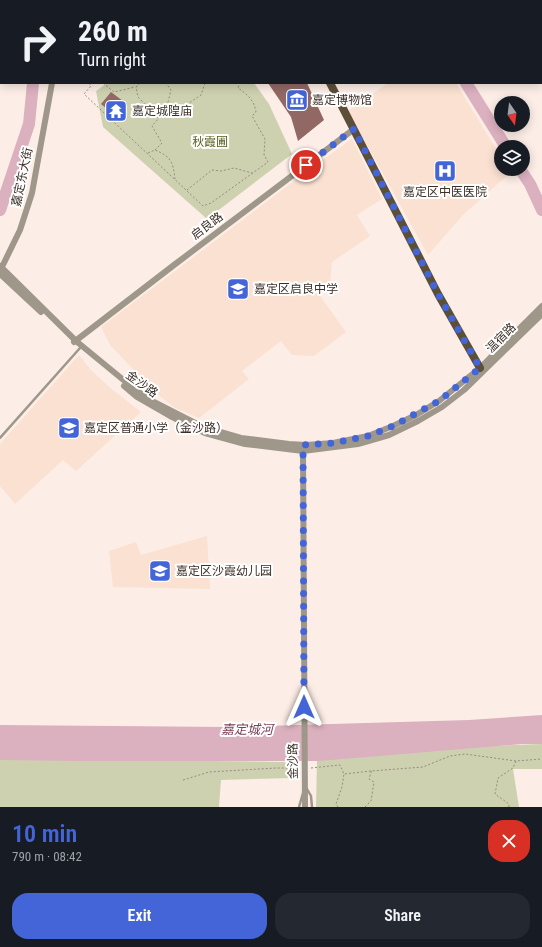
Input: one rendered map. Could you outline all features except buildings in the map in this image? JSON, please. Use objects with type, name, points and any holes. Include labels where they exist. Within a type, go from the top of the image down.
[{"type":"main road","points":[[331,84],[438,294],[480,368]]},
{"type":"street","name":"嘉定东大街","points":[[0,269],[20,230],[32,193],[52,84]]},
{"type":"street","name":"启良路","points":[[75,342],[174,264],[354,129]]},
{"type":"street","name":"金沙路","points":[[0,269],[80,348],[137,397],[170,416],[205,433],[245,444],[303,448],[305,807]]},
{"type":"street","points":[[75,342],[148,399],[203,427],[241,438],[303,448],[368,436],[393,426],[439,401],[480,368],[542,306]]},
{"type":"street","name":"温宿路","points":[[303,448],[358,444],[389,435],[418,421],[442,407],[464,390],[542,314]]},
{"type":"lane","points":[[0,438],[80,348]]},
{"type":"lane","points":[[299,807],[304,785]]},
{"type":"lane","points":[[304,785],[311,796],[312,807]]},
{"type":"path","points":[[104,84],[114,92],[136,87],[139,84]]},
{"type":"path","points":[[147,153],[155,150],[162,143],[152,126],[166,110],[172,90],[167,84]]},
{"type":"path","points":[[166,110],[189,103],[201,95],[205,84]]},
{"type":"path","points":[[91,86],[84,94],[203,206],[211,203],[268,162],[264,155],[265,139],[252,116],[256,112],[255,103],[238,88],[240,84]]},
{"type":"path","points":[[136,87],[138,97],[159,118]]},
{"type":"path","points":[[155,150],[164,154],[173,164],[175,180]]},
{"type":"path","points":[[187,191],[212,170],[221,171],[234,168],[252,174]]},
{"type":"path","points":[[344,774],[372,770],[423,767],[450,756],[465,754],[516,761],[542,759]]},
{"type":"path","points":[[509,807],[509,804],[495,794],[498,778],[513,768],[516,761]]},
{"type":"path","points":[[183,780],[209,772],[340,765],[344,774],[342,787],[336,804],[338,807]]},
{"type":"path","points":[[365,807],[371,802],[374,782],[369,779],[372,770]]},
{"type":"shaded area","name":"嘉定区中医医院","points":[[387,84],[457,84],[494,145],[494,176],[507,176],[463,215],[428,255],[348,111]]},
{"type":"shaded area","name":"嘉定区启良中学","points":[[352,139],[382,199],[357,215],[370,236],[332,262],[330,284],[318,293],[346,332],[314,356],[292,355],[281,341],[242,371],[249,379],[199,418],[175,408],[156,393],[110,345],[101,327]]},
{"type":"shaded area","name":"嘉定区普通小学（金沙路）","points":[[79,355],[91,370],[108,386],[141,412],[76,471],[63,460],[15,504],[0,486],[0,444]]},
{"type":"shaded area","name":"嘉定区沙霞幼儿园","points":[[207,536],[210,589],[113,587],[109,551],[136,542],[141,555]]},
{"type":"green space","name":"秋霞圃","points":[[106,84],[255,84],[269,104],[292,154],[207,219],[103,127],[96,91]]},
{"type":"green space","points":[[542,744],[542,769],[513,769],[519,807],[316,807],[317,759],[460,747]]},
{"type":"green space","points":[[0,755],[55,759],[285,762],[292,778],[221,780],[219,807],[0,807]]},
{"type":"water","name":"嘉定城河","points":[[542,715],[542,744],[522,744],[319,761],[0,760],[0,725],[226,727],[469,720]]},
{"type":"waterway","points":[[0,210],[29,124],[33,84]]},
{"type":"waterway","points":[[467,84],[502,140]]},
{"type":"waterway","points":[[525,176],[542,210]]},
{"type":"place","name":"嘉定博物馆","points":[[297,100]]},
{"type":"place","name":"嘉定城隍庙","points":[[116,111]]},
{"type":"place","name":"嘉定区中医医院","points":[[445,171]]},
{"type":"place","name":"嘉定区启良中学","points":[[238,289]]},
{"type":"place","name":"嘉定区普通小学（金沙路）","points":[[69,428]]},
{"type":"place","name":"嘉定区沙霞幼儿园","points":[[160,571]]},
{"type":"route","points":[[304,707],[303,445],[333,443],[368,436],[393,426],[416,415],[439,401],[480,368],[438,294],[418,252],[354,129],[306,165]]}]
